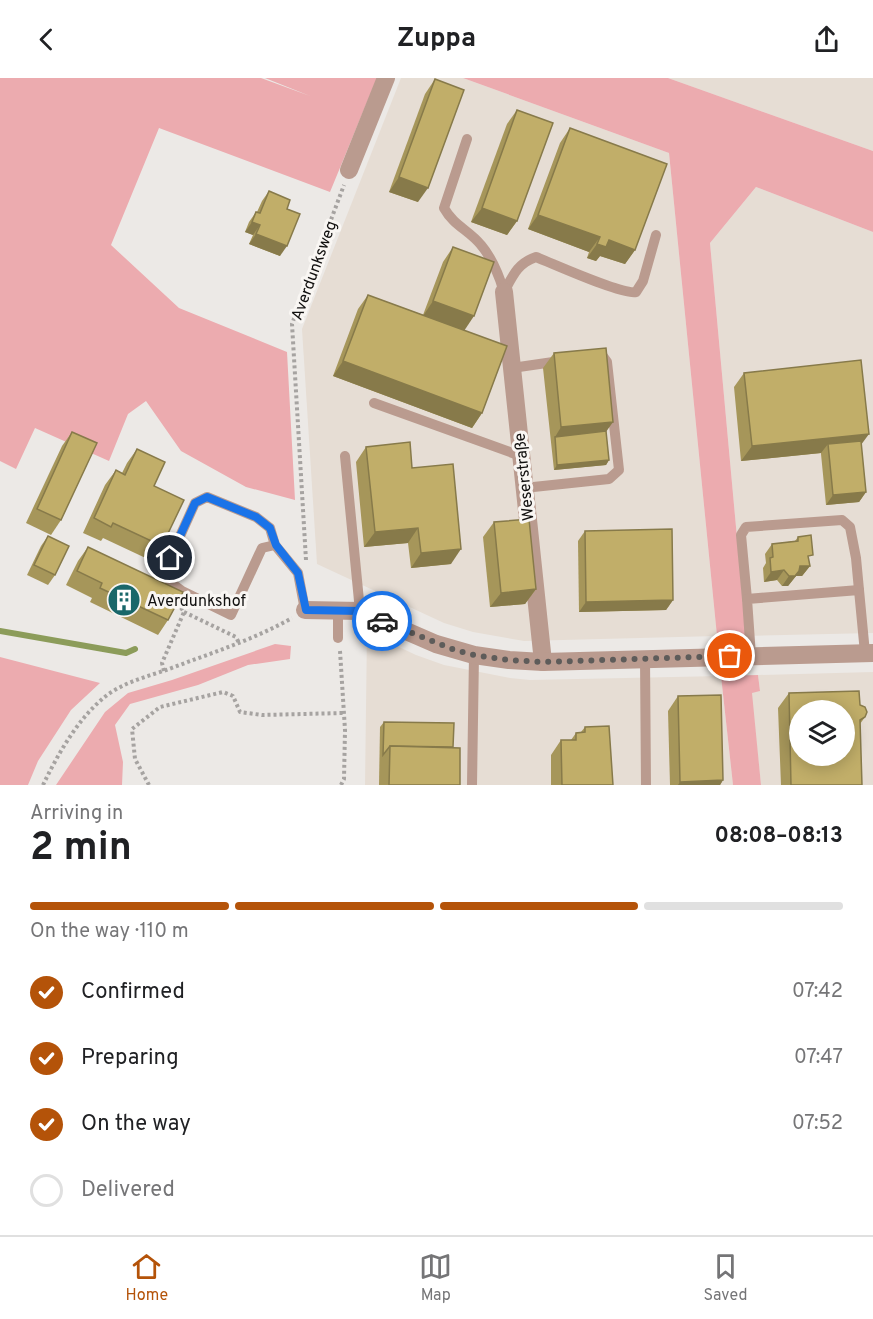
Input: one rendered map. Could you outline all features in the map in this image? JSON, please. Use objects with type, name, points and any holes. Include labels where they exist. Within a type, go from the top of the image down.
[{"type":"street","points":[[349,170],[386,78]]},
{"type":"street","name":"Weserstraße","points":[[504,292],[543,662]]},
{"type":"street","points":[[306,610],[360,611],[436,644],[474,655],[509,660],[543,662],[869,653]]},
{"type":"lane","points":[[467,139],[444,208],[451,220],[481,244],[498,272],[504,292]]},
{"type":"lane","points":[[504,292],[516,268],[536,257],[622,291],[636,292],[643,281],[656,235]]},
{"type":"lane","points":[[512,368],[602,355],[608,362],[619,470],[609,479],[524,488]]},
{"type":"lane","points":[[374,403],[521,456]]},
{"type":"lane","points":[[345,456],[360,611]]},
{"type":"lane","points":[[276,545],[262,548],[231,615],[182,591],[162,576],[195,503],[207,497],[256,517],[270,528],[276,545],[298,573],[306,610]]},
{"type":"lane","points":[[751,656],[741,535],[746,526],[842,520],[850,527],[869,653]]},
{"type":"lane","points":[[747,598],[859,590]]},
{"type":"lane","points":[[338,611],[338,638]]},
{"type":"lane","points":[[472,785],[474,655]]},
{"type":"lane","points":[[645,658],[646,785]]},
{"type":"path","name":"Averdunksweg","points":[[298,573],[306,570],[292,324],[349,170]]},
{"type":"path","points":[[182,591],[177,602],[184,612],[236,637],[239,643]]},
{"type":"path","points":[[43,785],[69,740],[85,718],[107,696],[130,684],[261,635],[306,610]]},
{"type":"path","points":[[164,671],[162,663],[184,612]]},
{"type":"path","points":[[338,638],[342,665],[344,713],[344,779],[341,785]]},
{"type":"path","points":[[149,785],[135,759],[132,729],[160,707],[223,692],[233,696],[240,712],[262,715],[344,713]]},
{"type":"shaded area","points":[[0,78],[261,78],[310,96],[265,78],[377,78],[330,192],[159,128],[111,245],[179,308],[287,352],[295,500],[246,487],[181,451],[146,401],[128,414],[109,461],[35,428],[16,469],[0,461]]},
{"type":"shaded area","points":[[401,78],[463,78],[669,153],[717,636],[524,641],[473,632],[444,623],[317,564],[302,329]]},
{"type":"shaded area","points":[[463,78],[668,78],[873,151],[873,232],[756,187],[710,243],[746,636],[717,636],[669,153]]},
{"type":"shaded area","points":[[668,78],[873,78],[873,151]]},
{"type":"shaded area","points":[[756,187],[873,232],[873,633],[746,636],[710,243]]},
{"type":"shaded area","points":[[367,632],[416,655],[444,665],[510,678],[530,680],[721,676],[733,785],[365,785]]},
{"type":"shaded area","points":[[275,644],[291,646],[290,659],[248,665],[198,685],[130,704],[115,725],[123,762],[122,785],[56,785],[105,712],[128,693]]},
{"type":"shaded area","points":[[0,657],[100,683],[71,710],[38,761],[28,785],[0,785]]},
{"type":"shaded area","points":[[873,672],[873,785],[761,785],[751,692],[760,691],[758,675]]},
{"type":"shaded area","points":[[758,675],[760,691],[752,693],[761,785],[733,785],[721,676]]},
{"type":"building","points":[[435,79],[464,90],[428,188],[399,177]]},
{"type":"building","points":[[517,110],[553,123],[517,221],[482,208]]},
{"type":"building","points":[[570,128],[667,164],[635,250],[609,240],[606,247],[597,244],[600,237],[538,215]]},
{"type":"building","points":[[269,191],[290,200],[287,209],[300,214],[287,246],[256,234],[260,225],[252,222],[256,212],[260,213]]},
{"type":"building","points":[[453,247],[494,262],[474,316],[433,301]]},
{"type":"building","points":[[368,295],[507,346],[482,413],[343,361]]},
{"type":"building","points":[[606,348],[613,422],[561,427],[554,353]]},
{"type":"building","points":[[861,360],[869,434],[752,446],[744,373]]},
{"type":"building","points":[[606,431],[609,460],[557,465],[555,437]]},
{"type":"building","points":[[72,432],[97,443],[61,520],[37,509]]},
{"type":"building","points":[[861,441],[866,492],[833,495],[828,444]]},
{"type":"building","points":[[410,442],[412,468],[453,464],[461,549],[421,553],[418,528],[375,532],[366,447]]},
{"type":"building","name":"Averdunkshof","points":[[137,449],[165,462],[154,486],[184,500],[162,546],[113,523],[111,527],[94,518],[116,470],[125,475]]},
{"type":"building","points":[[529,519],[536,589],[501,593],[494,522]]},
{"type":"building","points":[[672,529],[673,600],[586,602],[585,531]]},
{"type":"building","points":[[811,535],[813,555],[808,556],[810,566],[800,566],[795,576],[789,576],[784,570],[771,572],[772,544],[798,541],[798,537]]},
{"type":"building","points":[[48,536],[69,546],[55,575],[34,565]]},
{"type":"building","points":[[88,547],[183,592],[168,620],[100,588],[102,583],[77,571]]},
{"type":"building","points":[[859,691],[860,705],[865,707],[867,712],[860,720],[862,785],[791,785],[791,766],[855,766],[855,700],[789,700],[789,693]]},
{"type":"building","points":[[721,695],[723,780],[680,782],[678,696]]},
{"type":"building","points":[[384,722],[454,723],[453,747],[390,746],[383,755]]},
{"type":"building","points":[[609,726],[613,785],[562,785],[561,740],[576,740],[576,733],[585,732],[585,727]]},
{"type":"building","points":[[390,746],[460,748],[460,785],[389,785]]},
{"type":"waterway","points":[[0,631],[126,653],[135,649]]},
{"type":"way so far","points":[[382,621],[455,650],[509,660],[543,662],[730,656]]},
{"type":"place","name":"Averdunkshof","points":[[124,600]]},
{"type":"route","points":[[170,558],[195,503],[207,497],[256,517],[270,528],[276,545],[298,573],[306,610],[360,611],[382,621]]}]
